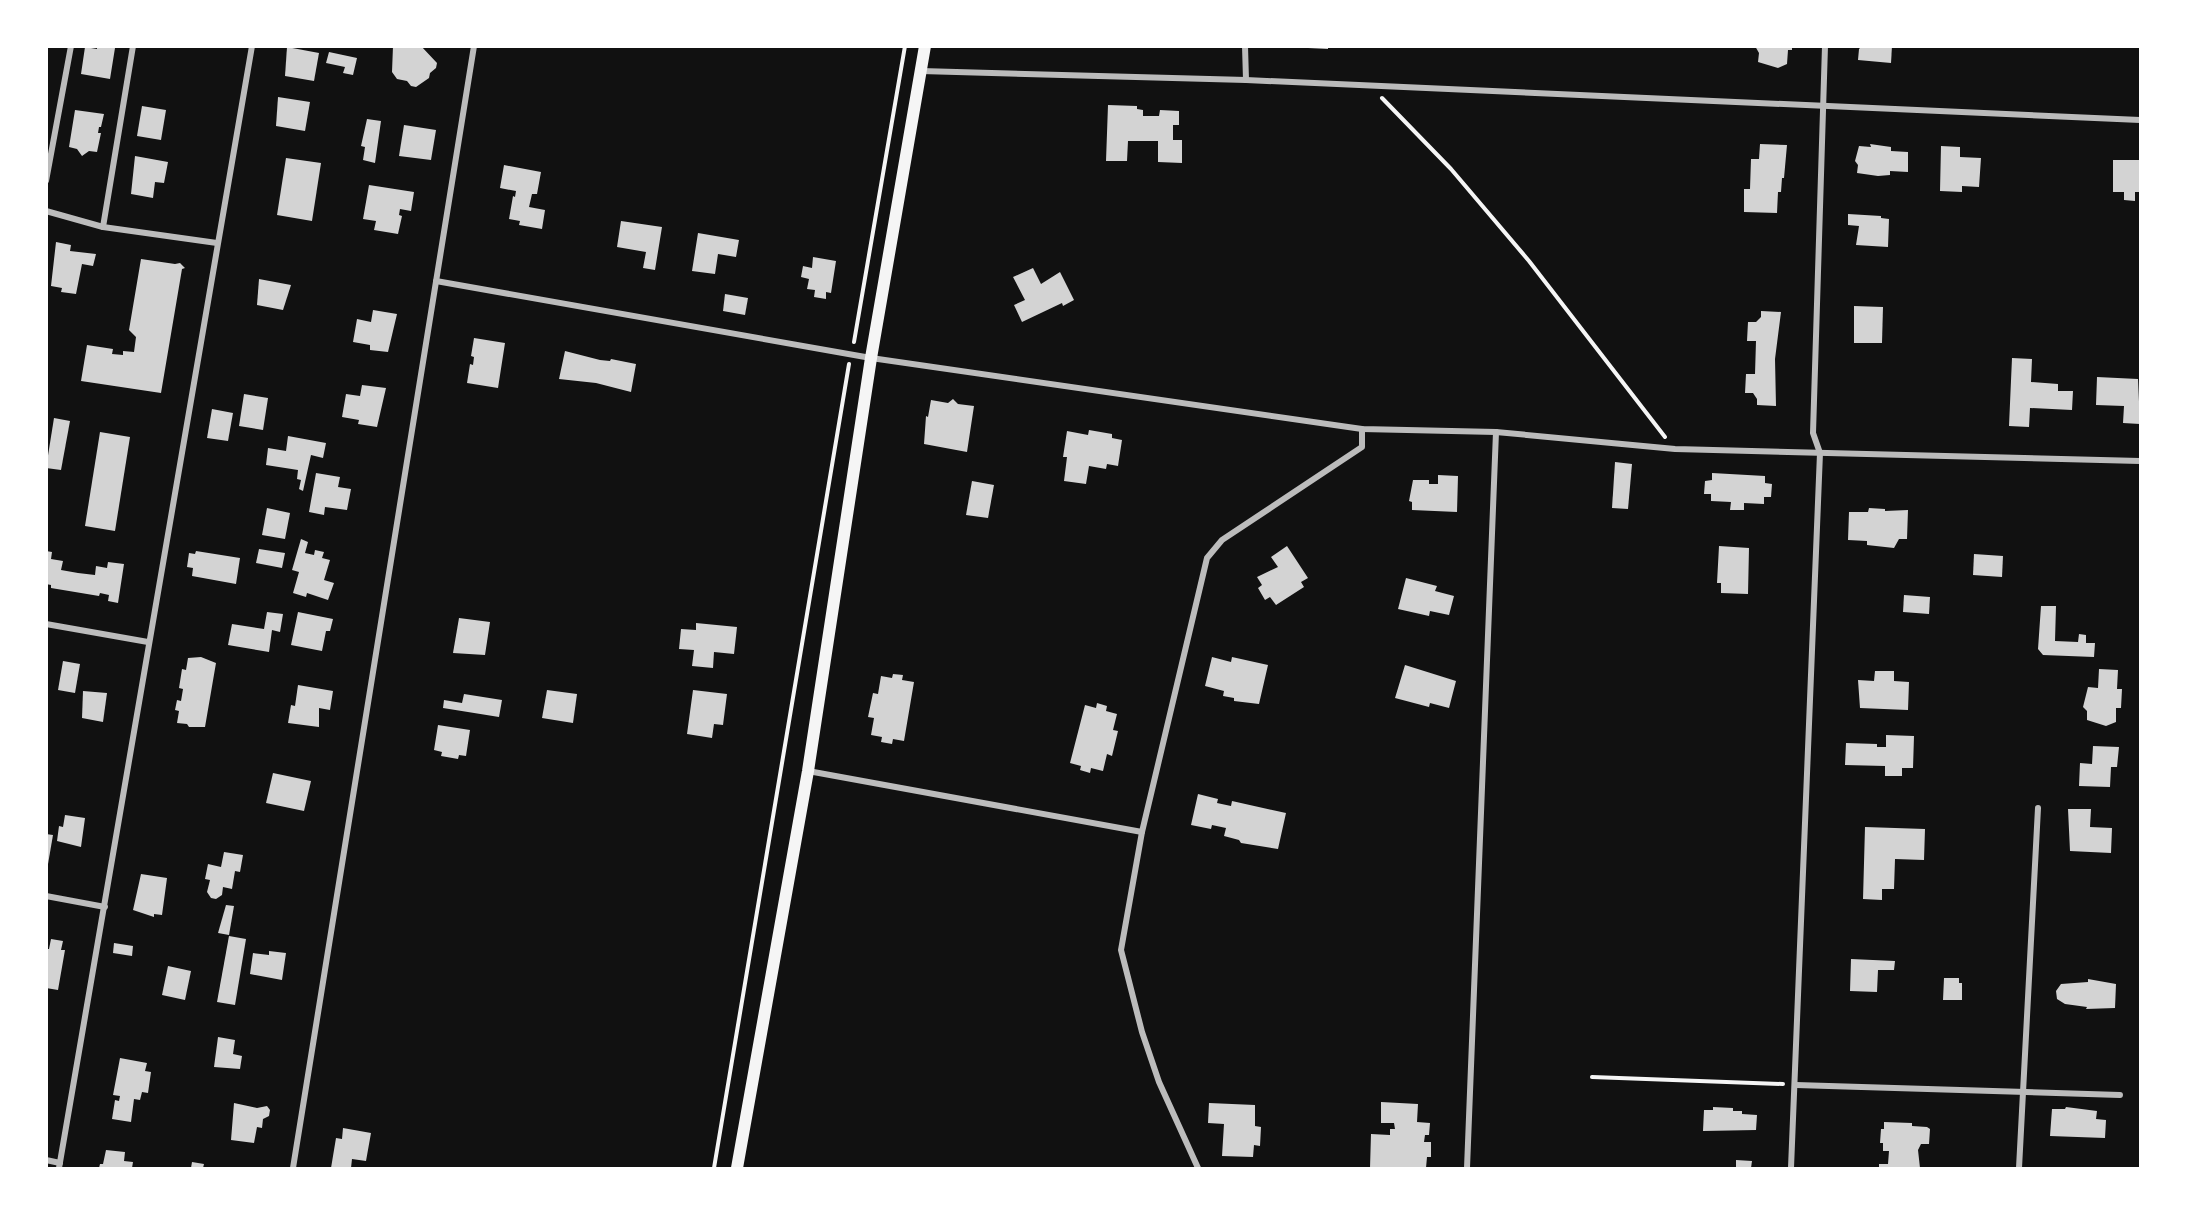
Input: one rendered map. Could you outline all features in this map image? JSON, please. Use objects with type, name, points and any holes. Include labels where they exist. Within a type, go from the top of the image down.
[{"type":"main road","points":[[737,1168],[808,771],[871,358],[925,46]]},
{"type":"street","points":[[46,181],[71,46]]},
{"type":"street","points":[[103,227],[133,46]]},
{"type":"street","points":[[46,1160],[60,1166],[148,642],[252,46]]},
{"type":"street","points":[[293,1168],[474,46]]},
{"type":"street","points":[[1245,46],[1246,80]]},
{"type":"street","points":[[1791,1168],[1820,453],[1813,433],[1825,46]]},
{"type":"street","points":[[921,71],[1246,80],[2140,120]]},
{"type":"street","points":[[46,211],[103,227],[217,243]]},
{"type":"street","points":[[436,281],[871,358],[1362,429],[1496,432],[1675,449],[2140,461]]},
{"type":"street","points":[[1198,1168],[1159,1082],[1142,1032],[1121,950],[1142,832],[1207,558],[1222,540],[1362,447],[1362,429]]},
{"type":"street","points":[[1467,1168],[1496,432]]},
{"type":"street","points":[[46,624],[148,642]]},
{"type":"street","points":[[808,771],[1142,832]]},
{"type":"street","points":[[2019,1168],[2038,808]]},
{"type":"street","points":[[46,896],[105,907]]},
{"type":"street","points":[[1796,1085],[2022,1090],[2120,1095]]},
{"type":"path","points":[[854,342],[905,46]]},
{"type":"path","points":[[1371,86],[1451,169],[1522,253],[1675,449]]},
{"type":"path","points":[[714,1168],[849,362]]},
{"type":"path","points":[[1592,1077],[1796,1085]]},
{"type":"building","points":[[97,46],[115,48],[110,79],[81,74],[85,47],[97,49]]},
{"type":"building","points":[[393,46],[421,46],[437,63],[436,68],[430,73],[429,78],[416,87],[411,86],[407,81],[397,79],[392,72]]},
{"type":"building","points":[[1308,46],[1328,46],[1328,49],[1308,48]]},
{"type":"building","points":[[1755,46],[1792,46],[1792,50],[1788,50],[1787,64],[1778,68],[1758,62],[1759,53]]},
{"type":"building","points":[[1862,46],[1892,46],[1891,63],[1858,60],[1859,49]]},
{"type":"building","points":[[287,47],[319,53],[314,81],[285,76]]},
{"type":"building","points":[[329,52],[357,58],[353,75],[343,73],[345,67],[326,63]]},
{"type":"building","points":[[278,97],[310,102],[305,131],[276,126]]},
{"type":"building","points":[[1108,105],[1137,106],[1137,109],[1143,110],[1143,116],[1159,116],[1160,110],[1179,111],[1179,125],[1173,125],[1173,140],[1182,140],[1182,163],[1158,162],[1158,141],[1128,141],[1127,161],[1106,161]]},
{"type":"building","points":[[142,106],[166,110],[161,140],[137,136]]},
{"type":"building","points":[[75,110],[104,114],[101,127],[99,127],[98,133],[101,133],[97,152],[89,151],[82,156],[77,149],[69,147]]},
{"type":"building","points":[[367,119],[381,121],[375,163],[363,160],[365,147],[361,146]]},
{"type":"building","points":[[404,125],[436,130],[431,160],[399,156]]},
{"type":"building","points":[[1760,144],[1787,145],[1784,178],[1782,178],[1781,192],[1778,192],[1777,213],[1744,212],[1744,189],[1750,189],[1751,159],[1759,159]]},
{"type":"building","points":[[1870,144],[1891,147],[1891,151],[1908,152],[1908,172],[1890,171],[1890,175],[1878,176],[1857,173],[1858,165],[1855,161],[1859,146],[1871,147]]},
{"type":"building","points":[[1941,146],[1960,147],[1960,157],[1981,158],[1979,187],[1962,186],[1962,192],[1940,191]]},
{"type":"building","points":[[135,156],[168,162],[164,183],[155,182],[153,198],[131,194]]},
{"type":"building","points":[[286,158],[321,163],[312,221],[277,215]]},
{"type":"building","points":[[2113,160],[2140,160],[2140,192],[2135,192],[2135,201],[2124,200],[2124,192],[2113,192]]},
{"type":"building","points":[[504,165],[541,172],[537,194],[532,194],[529,207],[545,210],[542,229],[519,225],[520,221],[509,219],[516,191],[500,188]]},
{"type":"building","points":[[369,185],[414,192],[411,211],[400,209],[399,215],[402,216],[398,234],[374,230],[376,221],[363,219]]},
{"type":"building","points":[[1848,214],[1881,216],[1881,218],[1889,219],[1888,247],[1856,245],[1859,226],[1848,225]]},
{"type":"building","points":[[621,221],[662,227],[655,270],[643,268],[646,252],[617,247]]},
{"type":"building","points":[[698,233],[739,240],[736,257],[718,254],[715,274],[692,271]]},
{"type":"building","points":[[56,242],[71,245],[70,251],[96,254],[93,266],[82,264],[76,294],[61,292],[62,288],[51,286]]},
{"type":"building","points":[[813,257],[836,261],[831,293],[826,292],[826,299],[814,297],[815,290],[807,289],[809,279],[801,277],[803,266],[812,268]]},
{"type":"building","points":[[141,259],[180,263],[185,268],[182,269],[161,393],[81,381],[87,345],[113,349],[112,354],[123,355],[123,351],[134,352],[136,337],[129,330]]},
{"type":"building","points":[[1033,268],[1041,284],[1060,272],[1074,300],[1063,306],[1062,303],[1022,322],[1014,305],[1025,300],[1013,277]]},
{"type":"building","points":[[259,279],[291,285],[283,310],[257,305]]},
{"type":"building","points":[[725,294],[748,298],[745,315],[723,311]]},
{"type":"building","points":[[1854,306],[1883,307],[1882,343],[1854,343]]},
{"type":"building","points":[[373,310],[397,314],[388,352],[370,350],[370,345],[353,342],[357,319],[371,322]]},
{"type":"building","points":[[1761,311],[1781,312],[1775,359],[1776,406],[1757,405],[1757,399],[1753,393],[1745,393],[1746,374],[1755,374],[1756,341],[1747,341],[1748,322],[1756,322],[1761,317]]},
{"type":"building","points":[[474,338],[505,343],[498,388],[467,383],[470,364],[473,365],[474,357],[471,356]]},
{"type":"building","points":[[565,351],[600,360],[610,361],[611,359],[636,364],[631,392],[596,383],[559,379]]},
{"type":"building","points":[[2012,358],[2032,359],[2031,382],[2058,384],[2058,391],[2073,391],[2072,410],[2030,408],[2029,427],[2009,426]]},
{"type":"building","points":[[2097,377],[2138,379],[2140,424],[2123,423],[2124,406],[2096,405]]},
{"type":"building","points":[[362,385],[386,388],[377,427],[358,424],[359,420],[342,417],[346,394],[360,396]]},
{"type":"building","points":[[244,394],[268,398],[263,430],[239,426]]},
{"type":"building","points":[[953,399],[958,404],[974,406],[967,452],[924,444],[926,416],[928,417],[931,400],[948,403]]},
{"type":"building","points":[[212,409],[233,413],[228,441],[207,438]]},
{"type":"building","points":[[54,418],[70,421],[61,470],[46,468]]},
{"type":"building","points":[[1089,430],[1112,434],[1112,438],[1122,440],[1118,466],[1107,464],[1106,469],[1089,466],[1086,484],[1064,481],[1067,457],[1063,457],[1067,431],[1088,435]]},
{"type":"building","points":[[100,432],[130,437],[115,531],[85,526]]},
{"type":"building","points":[[288,436],[326,443],[323,458],[311,455],[303,491],[299,489],[301,480],[297,479],[298,470],[266,465],[268,448],[286,451]]},
{"type":"building","points":[[1615,462],[1632,464],[1628,509],[1612,508]]},
{"type":"building","points":[[316,473],[340,477],[338,487],[351,489],[347,510],[325,507],[324,515],[309,512]]},
{"type":"building","points":[[1712,473],[1765,476],[1765,483],[1772,484],[1771,497],[1764,497],[1764,504],[1744,503],[1744,510],[1730,510],[1731,502],[1711,501],[1711,494],[1704,494],[1705,481],[1712,480]]},
{"type":"building","points":[[1438,475],[1458,476],[1457,512],[1412,510],[1412,502],[1409,501],[1413,480],[1429,480],[1429,484],[1438,484]]},
{"type":"building","points":[[972,481],[994,485],[988,518],[966,515]]},
{"type":"building","points":[[267,508],[290,513],[285,539],[262,535]]},
{"type":"building","points":[[1869,508],[1885,509],[1885,511],[1908,510],[1907,539],[1899,539],[1894,548],[1867,545],[1867,541],[1848,540],[1849,512],[1868,512]]},
{"type":"building","points":[[301,539],[308,542],[305,553],[314,555],[315,550],[324,552],[322,558],[330,560],[324,580],[334,583],[328,600],[307,593],[306,597],[293,593],[299,572],[292,570]]},
{"type":"building","points":[[1287,546],[1308,578],[1301,582],[1304,587],[1276,605],[1270,597],[1265,600],[1258,588],[1262,585],[1257,577],[1278,567],[1271,557]]},
{"type":"building","points":[[1719,546],[1749,548],[1748,594],[1721,593],[1721,583],[1717,583]]},
{"type":"building","points":[[259,549],[285,553],[282,568],[256,563]]},
{"type":"building","points":[[46,551],[52,552],[51,559],[63,561],[61,570],[78,573],[95,575],[96,566],[107,568],[108,562],[124,564],[118,603],[108,601],[109,595],[100,593],[99,596],[51,588],[51,585],[46,584]]},
{"type":"building","points":[[196,551],[240,558],[236,584],[192,576],[193,568],[187,567],[189,553],[195,554]]},
{"type":"building","points":[[1974,554],[2003,556],[2002,577],[1973,575]]},
{"type":"building","points":[[1406,578],[1437,586],[1435,591],[1454,596],[1449,615],[1430,611],[1429,616],[1398,609]]},
{"type":"building","points":[[1904,595],[1930,597],[1929,614],[1903,612]]},
{"type":"building","points":[[2041,606],[2056,606],[2055,641],[2078,642],[2079,634],[2086,635],[2086,643],[2095,643],[2094,657],[2043,655],[2038,649]]},
{"type":"building","points":[[267,612],[283,614],[280,632],[272,630],[269,652],[228,645],[232,624],[264,629]]},
{"type":"building","points":[[298,612],[333,619],[330,631],[326,631],[322,651],[291,645]]},
{"type":"building","points":[[459,618],[490,622],[485,655],[453,653]]},
{"type":"building","points":[[696,623],[737,627],[734,654],[714,652],[713,668],[692,666],[694,650],[679,649],[681,629],[696,630]]},
{"type":"building","points":[[201,657],[216,663],[205,727],[189,727],[187,724],[177,723],[179,711],[175,710],[177,700],[181,701],[183,689],[179,688],[182,669],[186,670],[188,658]]},
{"type":"building","points":[[1212,657],[1231,662],[1232,657],[1268,665],[1259,704],[1234,701],[1234,698],[1223,696],[1224,691],[1205,686]]},
{"type":"building","points":[[63,661],[80,664],[75,693],[58,690]]},
{"type":"building","points":[[1405,665],[1456,681],[1449,708],[1430,703],[1429,707],[1395,698]]},
{"type":"building","points":[[2099,669],[2118,670],[2117,689],[2122,689],[2121,708],[2116,708],[2116,722],[2106,726],[2087,720],[2087,711],[2083,707],[2088,687],[2098,688]]},
{"type":"building","points":[[1875,671],[1894,671],[1894,681],[1909,682],[1908,710],[1860,708],[1858,680],[1874,681]]},
{"type":"building","points":[[893,674],[903,675],[902,680],[914,682],[904,741],[893,739],[892,744],[881,742],[882,737],[871,735],[874,718],[868,717],[873,693],[878,694],[881,676],[892,678]]},
{"type":"building","points":[[298,685],[333,691],[330,710],[319,708],[319,727],[288,723],[291,705],[295,706]]},
{"type":"building","points":[[547,690],[577,694],[573,723],[542,718]]},
{"type":"building","points":[[693,690],[727,694],[723,725],[714,724],[712,738],[687,734]]},
{"type":"building","points":[[83,691],[107,693],[103,722],[82,718]]},
{"type":"building","points":[[464,694],[502,700],[499,717],[443,708],[444,700],[462,703]]},
{"type":"building","points":[[1097,703],[1107,706],[1106,711],[1117,714],[1113,730],[1118,731],[1112,756],[1107,754],[1103,771],[1091,768],[1090,773],[1080,770],[1081,766],[1070,763],[1085,705],[1096,708]]},
{"type":"building","points":[[438,725],[470,730],[466,756],[459,755],[458,759],[441,756],[442,752],[434,750]]},
{"type":"building","points":[[1886,735],[1914,736],[1913,768],[1902,768],[1902,776],[1885,776],[1885,766],[1845,765],[1846,743],[1877,744],[1877,747],[1886,747]]},
{"type":"building","points":[[2093,746],[2119,747],[2117,767],[2111,767],[2110,787],[2079,786],[2080,763],[2092,764]]},
{"type":"building","points":[[273,773],[311,781],[304,811],[266,803]]},
{"type":"building","points":[[1198,794],[1218,799],[1217,803],[1231,806],[1232,801],[1286,813],[1278,849],[1241,843],[1239,840],[1224,836],[1226,828],[1212,825],[1211,829],[1191,825]]},
{"type":"building","points":[[2068,809],[2091,809],[2090,827],[2112,828],[2111,853],[2070,851]]},
{"type":"building","points":[[65,815],[85,818],[81,847],[57,841],[59,826],[63,827]]},
{"type":"building","points":[[1865,827],[1925,829],[1924,860],[1895,859],[1894,889],[1882,889],[1882,900],[1863,899]]},
{"type":"building","points":[[46,834],[53,835],[48,864],[46,864]]},
{"type":"building","points":[[224,852],[243,855],[240,872],[235,871],[232,889],[223,887],[222,895],[216,899],[211,898],[207,892],[210,880],[205,879],[208,864],[221,867]]},
{"type":"building","points":[[141,874],[167,878],[162,915],[154,914],[154,917],[133,910]]},
{"type":"building","points":[[226,905],[234,906],[229,935],[218,933]]},
{"type":"building","points":[[229,936],[246,939],[235,1005],[217,1002]]},
{"type":"building","points":[[51,939],[63,941],[61,950],[65,950],[58,990],[46,988],[46,949],[49,949]]},
{"type":"building","points":[[114,943],[133,946],[132,956],[113,953]]},
{"type":"building","points":[[269,951],[286,953],[282,980],[250,974],[253,953],[269,955]]},
{"type":"building","points":[[1851,959],[1895,961],[1894,970],[1878,970],[1877,992],[1850,991]]},
{"type":"building","points":[[168,966],[191,971],[185,1000],[162,995]]},
{"type":"building","points":[[1944,978],[1959,978],[1959,983],[1962,983],[1962,1000],[1943,1000]]},
{"type":"building","points":[[2088,979],[2116,984],[2115,1008],[2086,1009],[2087,1007],[2065,1004],[2057,999],[2056,991],[2061,984],[2088,982]]},
{"type":"building","points":[[218,1037],[235,1040],[233,1054],[242,1056],[240,1069],[214,1067]]},
{"type":"building","points":[[120,1058],[147,1063],[145,1071],[151,1072],[148,1093],[142,1092],[140,1100],[134,1099],[131,1122],[112,1119],[115,1100],[119,1101],[120,1096],[113,1095]]},
{"type":"building","points":[[1381,1102],[1418,1104],[1417,1122],[1430,1123],[1429,1135],[1425,1135],[1424,1142],[1431,1142],[1431,1157],[1427,1157],[1426,1168],[1370,1168],[1371,1134],[1390,1135],[1390,1129],[1395,1129],[1394,1123],[1381,1123]]},
{"type":"building","points":[[234,1103],[257,1108],[267,1106],[270,1110],[269,1116],[263,1119],[262,1128],[257,1127],[254,1143],[231,1140]]},
{"type":"building","points":[[1209,1103],[1255,1105],[1255,1126],[1261,1127],[1260,1146],[1254,1145],[1253,1157],[1222,1156],[1224,1124],[1208,1123]]},
{"type":"building","points":[[1713,1107],[1733,1108],[1733,1111],[1742,1111],[1742,1114],[1757,1115],[1756,1130],[1703,1131],[1704,1110],[1713,1110]]},
{"type":"building","points":[[2066,1107],[2097,1111],[2096,1119],[2106,1120],[2105,1138],[2050,1136],[2052,1109],[2065,1109]]},
{"type":"building","points":[[1884,1122],[1912,1123],[1912,1126],[1930,1129],[1929,1144],[1921,1144],[1918,1150],[1920,1168],[1879,1168],[1879,1164],[1888,1164],[1889,1151],[1883,1151],[1883,1143],[1880,1143]]},
{"type":"building","points":[[343,1128],[371,1133],[366,1161],[352,1159],[351,1168],[331,1168],[336,1138],[342,1139]]},
{"type":"building","points":[[106,1150],[125,1152],[124,1161],[133,1162],[132,1168],[99,1168],[100,1164],[103,1164]]},
{"type":"building","points":[[1736,1160],[1752,1161],[1751,1168],[1736,1168]]},
{"type":"building","points":[[192,1162],[204,1164],[203,1168],[191,1168]]}]
